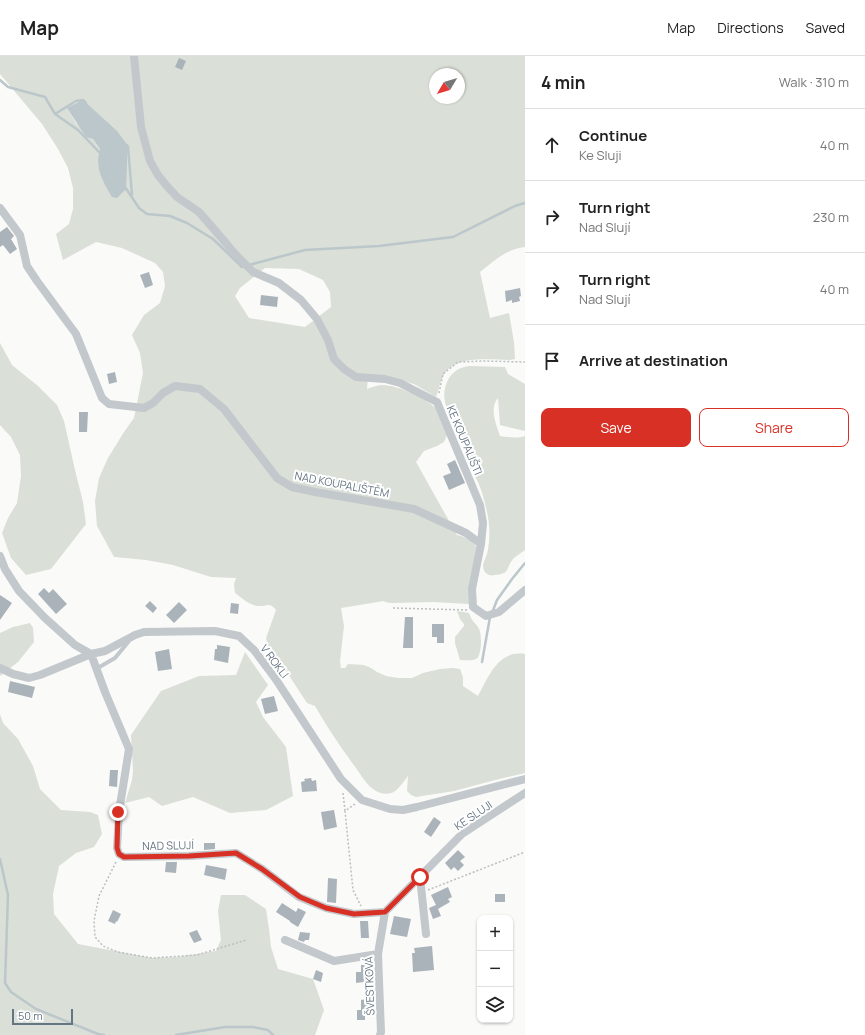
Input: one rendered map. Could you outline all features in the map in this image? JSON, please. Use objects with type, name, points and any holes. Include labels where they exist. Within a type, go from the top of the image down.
[{"type":"street","name":"KE KOUPALIŠTI","points":[[134,56],[141,127],[150,161],[166,185],[178,197],[199,212],[250,270],[279,283],[301,300],[317,319],[328,340],[334,359],[344,369],[356,377],[385,379],[400,383],[437,402],[480,505],[483,523],[481,544],[472,589],[473,607],[478,611]]},
{"type":"street","name":"NAD KOUPALIŠTĚM","points":[[0,208],[20,235],[28,266],[37,281],[76,334],[102,398],[109,404],[144,408],[153,403],[163,393],[175,386],[200,389],[224,409],[277,478],[292,487],[414,509],[466,533],[481,544]]},
{"type":"street","points":[[0,556],[5,569],[19,591],[45,618],[75,645],[91,654],[129,750],[118,812],[117,848],[119,854]]},
{"type":"street","points":[[478,611],[486,616],[499,612],[525,590]]},
{"type":"street","name":"V ROKLI","points":[[0,668],[13,674],[29,678],[91,654],[106,651],[135,634],[144,632],[215,631],[239,636],[254,650],[275,678],[341,779],[362,800],[390,809],[403,810],[525,779]]},
{"type":"street","name":"KE SLUJI","points":[[385,912],[462,834],[525,793]]},
{"type":"street","name":"NAD SLUJÍ","points":[[119,854],[124,857],[128,857],[189,856],[236,853],[262,869],[300,897],[326,908],[354,914],[385,912]]},
{"type":"street","points":[[420,877],[426,934]]},
{"type":"street","name":"ŠVESTKOVÁ","points":[[380,1035],[378,954],[385,912]]},
{"type":"street","points":[[285,940],[334,961],[378,954]]},
{"type":"lane","points":[[96,668],[115,658],[135,634]]},
{"type":"path","points":[[437,402],[443,374],[458,362],[525,362]]},
{"type":"path","points":[[393,608],[478,611]]},
{"type":"path","points":[[341,779],[353,890],[359,902]]},
{"type":"path","points":[[345,811],[362,800]]},
{"type":"path","points":[[421,889],[426,891],[525,852]]},
{"type":"path","points":[[119,854],[99,896],[94,921],[95,937],[103,946],[118,952],[152,958],[197,955],[246,940]]},
{"type":"shaded area","points":[[0,56],[525,56],[525,247],[506,253],[480,272],[490,318],[509,313],[514,342],[515,359],[484,359],[458,363],[445,373],[436,397],[414,384],[389,377],[368,376],[367,389],[383,385],[396,387],[428,402],[434,406],[441,416],[447,435],[444,442],[424,451],[416,462],[457,535],[469,540],[478,550],[469,604],[433,602],[391,603],[384,601],[341,608],[344,626],[340,661],[341,668],[345,668],[348,664],[364,665],[386,676],[398,678],[412,678],[423,673],[440,669],[460,669],[463,677],[463,686],[478,696],[491,673],[501,660],[516,654],[525,654],[525,773],[454,791],[416,797],[407,791],[408,776],[396,791],[389,794],[377,792],[370,787],[364,779],[334,737],[315,706],[307,703],[288,674],[269,650],[266,638],[276,610],[274,607],[270,605],[258,606],[252,604],[235,593],[234,584],[236,578],[211,577],[173,565],[146,560],[114,557],[97,526],[95,501],[99,478],[108,458],[134,418],[143,373],[140,353],[132,335],[144,315],[160,303],[165,286],[163,272],[155,263],[122,248],[96,242],[63,260],[56,234],[69,224],[73,209],[73,188],[68,168],[42,124],[0,74]],"holes":[[[67,108],[128,147],[127,163],[112,196],[100,174],[98,162],[100,149],[93,139],[76,123]],[[265,268],[299,269],[323,280],[330,292],[331,307],[305,327],[249,318],[235,296],[240,288]]]},
{"type":"shaded area","points":[[83,100],[117,131],[128,147],[126,189],[117,198],[112,197],[100,174],[98,156],[100,149],[93,139],[86,137],[67,108]]},
{"type":"shaded area","points":[[0,343],[12,365],[38,386],[57,405],[64,421],[83,502],[86,524],[51,569],[26,575],[11,558],[2,533],[8,518],[17,503],[21,476],[20,455],[11,437],[0,425]]},
{"type":"shaded area","points":[[469,366],[505,367],[508,374],[525,384],[525,431],[500,425],[498,398],[495,402],[494,411],[495,421],[500,436],[516,438],[525,436],[525,550],[513,559],[505,572],[493,575],[489,575],[485,572],[483,566],[488,549],[489,536],[488,517],[484,498],[469,463],[463,440],[449,414],[444,397],[445,387],[451,375],[455,371]]},
{"type":"shaded area","points":[[457,611],[469,613],[471,619],[478,627],[480,632],[480,650],[478,657],[474,660],[460,660],[455,643],[455,637],[464,624]]},
{"type":"shaded area","points":[[30,623],[33,628],[34,642],[18,662],[0,676],[0,633],[13,627]]},
{"type":"shaded area","points":[[245,652],[268,685],[256,702],[263,717],[286,747],[293,796],[266,810],[230,813],[193,797],[162,806],[149,797],[125,803],[132,780],[133,771],[131,735],[161,691],[199,676],[236,675]]},
{"type":"shaded area","points":[[0,714],[3,723],[18,739],[33,766],[40,789],[61,810],[90,812],[98,815],[102,834],[94,847],[76,853],[59,866],[53,894],[54,914],[78,944],[152,958],[177,957],[216,951],[221,940],[218,911],[221,895],[245,895],[266,909],[271,947],[278,969],[313,979],[324,1010],[315,1035],[0,1035]]},
{"type":"building","points":[[179,58],[186,61],[182,70],[175,67]]},
{"type":"building","points":[[7,227],[14,236],[11,239],[17,249],[10,254],[3,245],[0,247],[0,232]]},
{"type":"building","points":[[149,272],[153,285],[145,288],[140,275]]},
{"type":"building","points":[[520,288],[520,301],[512,303],[512,300],[506,302],[505,291]]},
{"type":"building","points":[[261,295],[278,297],[277,307],[260,305]]},
{"type":"building","points":[[115,372],[117,382],[109,384],[107,374]]},
{"type":"building","points":[[79,412],[88,412],[87,432],[79,432]]},
{"type":"building","points":[[455,460],[465,483],[449,490],[443,476],[451,473],[447,464]]},
{"type":"building","points":[[44,588],[49,593],[53,589],[67,604],[56,614],[38,594]]},
{"type":"building","points":[[0,595],[12,603],[0,620]]},
{"type":"building","points":[[150,601],[157,608],[153,613],[145,606]]},
{"type":"building","points":[[179,602],[187,610],[174,623],[166,615]]},
{"type":"building","points":[[231,603],[239,604],[238,614],[230,613]]},
{"type":"building","points":[[405,617],[413,617],[413,648],[403,648]]},
{"type":"building","points":[[432,624],[444,624],[444,643],[437,643],[437,637],[432,637]]},
{"type":"building","points":[[217,645],[230,647],[228,663],[214,660]]},
{"type":"building","points":[[169,649],[172,669],[158,671],[155,652]]},
{"type":"building","points":[[10,681],[35,687],[32,698],[8,692]]},
{"type":"building","points":[[274,696],[278,711],[265,714],[261,699]]},
{"type":"building","points":[[110,770],[118,770],[117,787],[109,786]]},
{"type":"building","points":[[311,778],[312,781],[316,780],[317,791],[302,792],[301,782],[305,781],[304,779]]},
{"type":"building","points":[[334,810],[337,827],[324,830],[321,812]]},
{"type":"building","points":[[434,817],[441,822],[431,837],[424,832]]},
{"type":"building","points":[[204,843],[215,843],[215,849],[204,850]]},
{"type":"building","points":[[458,850],[465,857],[460,861],[464,865],[458,871],[454,867],[451,870],[445,863]]},
{"type":"building","points":[[166,862],[177,862],[176,873],[165,872]]},
{"type":"building","points":[[206,865],[227,869],[225,880],[204,875]]},
{"type":"building","points":[[328,878],[337,879],[336,903],[327,902]]},
{"type":"building","points":[[448,887],[452,897],[448,899],[450,902],[438,909],[441,916],[433,919],[429,908],[436,905],[431,895]]},
{"type":"building","points":[[495,894],[505,894],[505,902],[495,902]]},
{"type":"building","points":[[282,903],[296,912],[298,908],[306,912],[298,927],[276,912]]},
{"type":"building","points":[[113,910],[121,914],[115,924],[108,921]]},
{"type":"building","points":[[394,916],[411,919],[407,937],[390,934]]},
{"type":"building","points":[[360,921],[368,921],[369,938],[361,938]]},
{"type":"building","points":[[197,930],[202,940],[194,943],[189,933]]},
{"type":"building","points":[[300,932],[310,933],[309,940],[305,940],[304,942],[298,940]]},
{"type":"building","points":[[432,946],[434,970],[413,972],[412,953],[415,953],[414,948]]},
{"type":"building","points":[[361,965],[369,965],[371,981],[356,983],[356,972],[361,972]]},
{"type":"building","points":[[316,970],[323,973],[321,982],[313,979]]},
{"type":"building","points":[[374,999],[375,1011],[365,1011],[365,1020],[357,1020],[357,1010],[361,1010],[361,1000]]},
{"type":"waterway","points":[[0,80],[8,87],[45,97],[55,114],[78,130],[101,154]]},
{"type":"waterway","points":[[55,114],[76,101],[83,100],[86,103]]},
{"type":"waterway","points":[[127,145],[132,195]]},
{"type":"waterway","points":[[125,187],[139,208],[147,214],[170,216],[187,223],[213,239],[242,267],[244,266]]},
{"type":"waterway","points":[[249,265],[305,250],[379,246],[453,237],[515,206],[525,203]]},
{"type":"waterway","points":[[492,613],[497,600],[525,563]]},
{"type":"waterway","points":[[482,662],[490,617]]},
{"type":"waterway","points":[[0,859],[8,895],[5,983],[11,992],[36,1009],[98,1034],[104,1035]]},
{"type":"waterway","points":[[176,1035],[225,1027],[253,1027],[268,1030],[273,1035]]},
{"type":"route","points":[[118,812],[117,848],[119,854],[124,857],[189,856],[236,853],[262,869],[300,897],[326,908],[354,914],[385,912],[420,877]]}]
